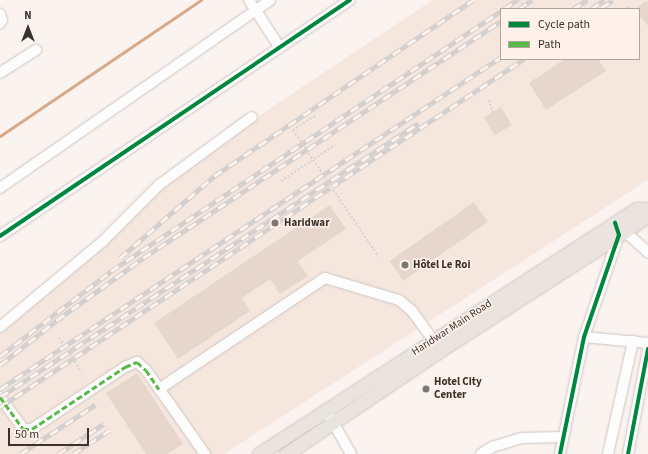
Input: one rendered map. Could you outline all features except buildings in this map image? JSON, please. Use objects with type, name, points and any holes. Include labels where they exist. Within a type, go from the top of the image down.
[{"type":"main road","name":"Haridwar Main Road","points":[[259,454],[433,340],[620,230],[644,218],[648,209]]},
{"type":"main road","name":"Haridwar Main Road","points":[[286,454],[620,230]]},
{"type":"street","points":[[249,0],[280,48]]},
{"type":"street","points":[[0,188],[270,0]]},
{"type":"street","points":[[0,236],[350,0]]},
{"type":"street","points":[[0,14],[2,20],[0,23]]},
{"type":"street","points":[[0,73],[36,50]]},
{"type":"street","points":[[0,327],[102,242],[159,185],[252,117]]},
{"type":"street","points":[[560,454],[584,337],[620,230],[648,252]]},
{"type":"street","points":[[159,389],[325,278],[399,300],[412,311],[433,340]]},
{"type":"street","points":[[584,337],[648,343]]},
{"type":"street","points":[[608,454],[633,341]]},
{"type":"street","points":[[628,454],[648,349]]},
{"type":"street","points":[[0,397],[23,429],[32,429],[125,367],[137,362],[146,370],[205,454]]},
{"type":"street","points":[[326,410],[351,454]]},
{"type":"street","points":[[481,454],[492,447],[522,438],[563,437]]},
{"type":"path","points":[[519,0],[525,8]]},
{"type":"path","points":[[489,100],[493,112]]},
{"type":"path","points":[[316,115],[293,130],[378,256]]},
{"type":"path","points":[[281,181],[335,145]]},
{"type":"path","points":[[59,338],[82,372]]},
{"type":"shaded area","points":[[433,0],[648,0],[648,180],[224,454],[0,454],[0,330],[113,236],[175,177],[269,109]]},
{"type":"waterway","points":[[0,136],[201,0]]},
{"type":"railway","points":[[120,258],[214,176],[473,0]]},
{"type":"railway","points":[[505,8],[517,0]]},
{"type":"railway","points":[[520,8],[532,0]]},
{"type":"railway","points":[[575,8],[587,0]]},
{"type":"railway","points":[[592,8],[604,0]]},
{"type":"railway","points":[[601,8],[613,0]]},
{"type":"railway","points":[[0,356],[111,271],[500,12]]},
{"type":"railway","points":[[0,365],[57,320],[143,258],[500,22]]},
{"type":"railway","points":[[0,389],[500,58]]},
{"type":"railway","points":[[0,407],[522,60]]},
{"type":"railway","points":[[0,397],[418,123]]},
{"type":"railway","points":[[20,454],[95,405]]},
{"type":"railway","points":[[58,454],[105,423]]},
{"type":"railway","points":[[73,454],[110,430]]},
{"type":"marked path","points":[[0,397],[23,429],[32,429],[125,367],[137,362],[146,370],[159,389]]},
{"type":"cycle path","points":[[0,236],[350,0]]},
{"type":"cycle path","points":[[560,454],[584,337],[619,235],[615,223]]},
{"type":"cycle path","points":[[628,454],[648,349]]},
{"type":"place","name":"Haridwar","points":[[275,223]]},
{"type":"place","name":"Hôtel Le Roi","points":[[405,265]]},
{"type":"place","name":"Hotel City Center","points":[[426,389]]}]
